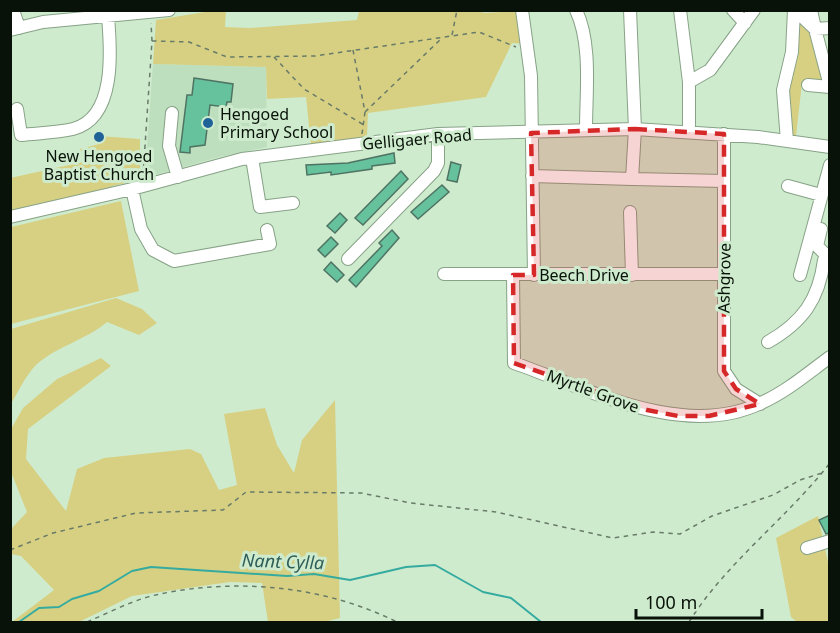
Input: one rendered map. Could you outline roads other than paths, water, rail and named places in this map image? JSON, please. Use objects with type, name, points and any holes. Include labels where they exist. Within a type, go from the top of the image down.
[{"type":"street","points":[[13,10],[15,29],[43,22],[169,10]]},
{"type":"street","points":[[522,10],[531,76],[534,275]]},
{"type":"street","points":[[576,10],[581,22],[586,74],[586,129]]},
{"type":"street","points":[[630,10],[635,129],[632,179]]},
{"type":"street","points":[[680,10],[689,82],[689,131]]},
{"type":"street","points":[[733,10],[745,23]]},
{"type":"street","points":[[689,82],[710,70],[753,10]]},
{"type":"street","points":[[795,10],[815,29],[830,28]]},
{"type":"street","points":[[787,141],[783,90],[792,52],[795,10]]},
{"type":"street","points":[[808,85],[830,86],[810,10]]},
{"type":"street","points":[[17,109],[16,137],[74,129],[95,115],[107,87],[111,59],[108,17]]},
{"type":"street","points":[[172,113],[169,146],[178,177]]},
{"type":"street","name":"Gelligaer Road","points":[[10,217],[146,186],[252,158],[438,134],[635,129],[724,134],[830,147]]},
{"type":"street","points":[[348,259],[434,171],[438,163],[438,134]]},
{"type":"street","name":"Ashgrove","points":[[724,134],[724,371],[735,389],[760,404]]},
{"type":"street","points":[[252,158],[260,207],[293,203]]},
{"type":"street","points":[[800,275],[830,165]]},
{"type":"street","points":[[532,177],[724,181]]},
{"type":"street","points":[[788,186],[821,195]]},
{"type":"street","points":[[132,189],[141,229],[153,250],[174,261],[270,244],[267,230]]},
{"type":"street","points":[[630,212],[632,275]]},
{"type":"street","points":[[768,342],[789,326],[815,299],[828,256],[817,246],[822,224]]},
{"type":"street","points":[[350,237],[360,246]]},
{"type":"street","name":"Beech Drive","points":[[444,274],[724,274]]},
{"type":"street","name":"Myrtle Grove","points":[[513,275],[514,363],[647,410],[678,416],[709,416],[760,404]]},
{"type":"street","points":[[760,404],[787,389],[830,357]]},
{"type":"street","points":[[807,549],[830,541]]},
{"type":"waterway","name":"Nant Cylla","points":[[19,622],[39,608],[59,607],[72,599],[99,591],[132,571],[151,567],[287,576],[314,574],[350,580],[406,567],[435,565],[483,592],[511,598],[541,622]]},
{"type":"place","name":"Hengoed Primary School","points":[[208,123]]},
{"type":"place","name":"New Hengoed Baptist Church","points":[[99,137]]}]
